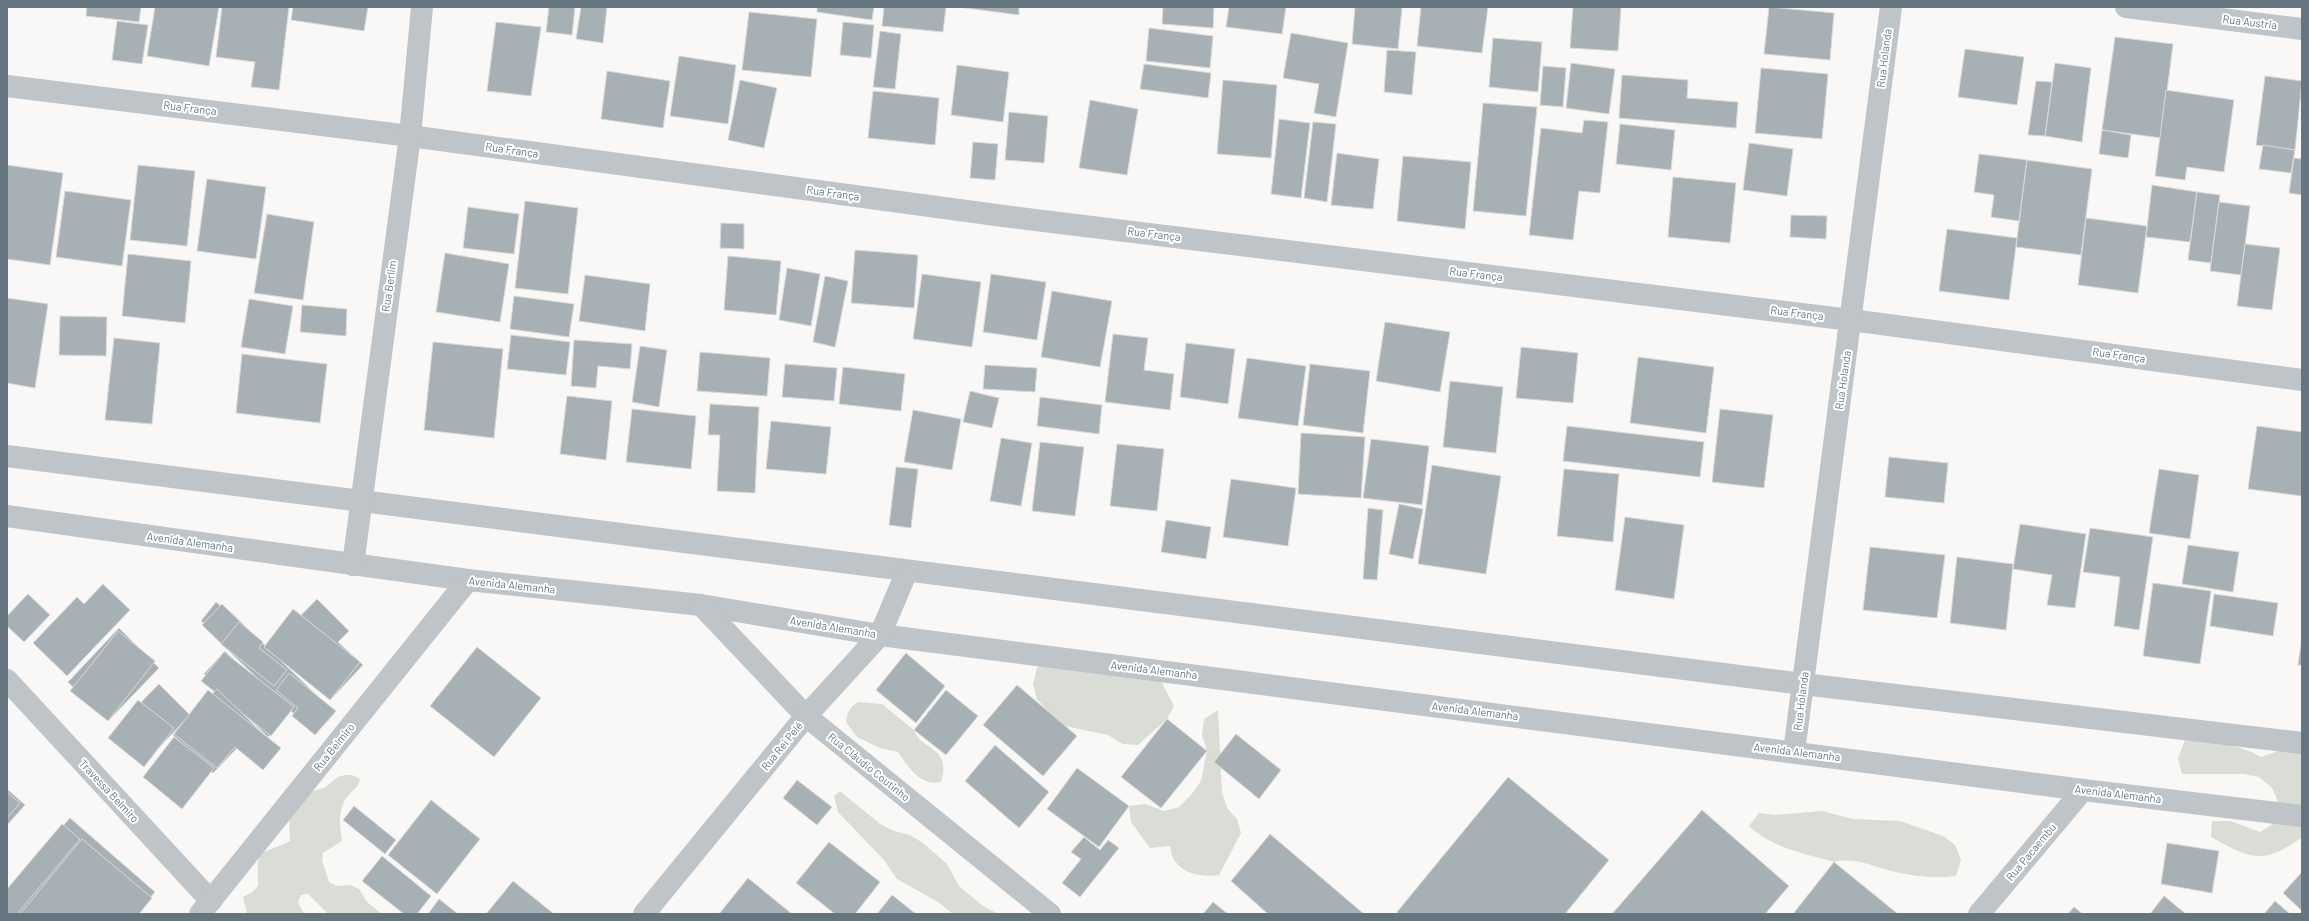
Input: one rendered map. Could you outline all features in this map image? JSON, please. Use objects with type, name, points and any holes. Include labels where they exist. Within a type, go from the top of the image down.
[{"type":"street","name":"Rua Berlim","points":[[353,565],[410,136],[422,7]]},
{"type":"street","name":"Rua Holanda","points":[[1794,752],[1891,7]]},
{"type":"street","name":"Rua Austria","points":[[2126,7],[2302,29]]},
{"type":"street","name":"Rua França","points":[[7,86],[410,136],[1012,217],[1851,320],[2302,380]]},
{"type":"street","points":[[7,456],[1803,684],[2302,744]]},
{"type":"street","name":"Avenida Alemanha","points":[[7,516],[468,580],[701,605],[880,635],[2083,790],[2302,816]]},
{"type":"street","name":"Rua Rei Pelé","points":[[644,914],[806,716],[880,635],[907,571]]},
{"type":"street","name":"Rua Belmiro","points":[[205,908],[468,580]]},
{"type":"street","name":"Rua Cláudio Coutinho","points":[[701,605],[806,716],[1050,914]]},
{"type":"street","name":"Travessa Belmiro","points":[[7,680],[205,908]]},
{"type":"street","name":"Rua Pacaembu","points":[[1979,914],[2083,790]]},
{"type":"shaded area","points":[[1051,658],[1148,675],[1162,683],[1174,706],[1167,719],[1138,745],[1123,744],[1108,735],[1060,725],[1037,699],[1033,684],[1037,668]]},
{"type":"shaded area","points":[[858,702],[882,704],[914,730],[923,742],[939,755],[943,770],[941,782],[927,782],[921,779],[898,752],[880,748],[857,737],[846,722],[849,710]]},
{"type":"shaded area","points":[[1218,710],[1222,793],[1227,808],[1237,819],[1241,833],[1219,875],[1207,876],[1189,872],[1179,866],[1173,858],[1170,846],[1150,848],[1131,822],[1129,806],[1145,804],[1164,811],[1179,807],[1191,795],[1201,781],[1207,751],[1202,735],[1204,719]]},
{"type":"shaded area","points":[[2185,740],[2234,746],[2252,752],[2261,757],[2278,751],[2302,750],[2302,837],[2277,852],[2267,856],[2257,856],[2237,850],[2211,837],[2212,821],[2230,821],[2260,832],[2274,823],[2279,804],[2272,788],[2259,777],[2244,774],[2182,774],[2178,758]]},
{"type":"shaded area","points":[[352,775],[360,779],[358,785],[344,802],[340,813],[342,841],[323,853],[322,860],[329,882],[337,886],[351,885],[359,889],[367,902],[382,914],[328,914],[308,894],[301,895],[298,902],[304,914],[247,914],[243,897],[252,892],[258,886],[259,858],[266,851],[290,841],[289,816],[309,792],[324,788],[338,777]]},
{"type":"shaded area","points":[[840,791],[880,824],[894,831],[910,835],[923,843],[947,864],[959,886],[983,906],[998,914],[953,914],[938,902],[897,879],[884,860],[838,812],[834,796]]},
{"type":"shaded area","points":[[1822,811],[1853,819],[1900,821],[1943,836],[1955,845],[1961,860],[1956,876],[1924,876],[1891,871],[1856,861],[1834,862],[1778,845],[1768,840],[1749,826],[1759,813],[1775,815]]},
{"type":"building","points":[[87,7],[141,7],[139,22],[86,16]]},
{"type":"building","points":[[155,7],[219,7],[209,66],[147,56]]},
{"type":"building","points":[[222,7],[289,7],[279,90],[251,87],[255,62],[216,57]]},
{"type":"building","points":[[293,7],[368,7],[364,31],[291,20]]},
{"type":"building","points":[[549,7],[575,7],[572,35],[546,32]]},
{"type":"building","points":[[581,7],[607,7],[603,43],[576,39]]},
{"type":"building","points":[[817,7],[874,7],[872,20],[817,12]]},
{"type":"building","points":[[884,7],[946,7],[943,32],[882,26]]},
{"type":"building","points":[[958,7],[1019,7],[1019,15]]},
{"type":"building","points":[[1163,7],[1214,7],[1213,28],[1162,24]]},
{"type":"building","points":[[1229,7],[1286,7],[1282,34],[1226,27]]},
{"type":"building","points":[[1355,7],[1402,7],[1398,49],[1352,44]]},
{"type":"building","points":[[1421,7],[1488,7],[1482,53],[1417,46]]},
{"type":"building","points":[[1573,7],[1621,7],[1618,51],[1570,48]]},
{"type":"building","points":[[1769,7],[1834,13],[1830,60],[1764,54]]},
{"type":"building","points":[[749,12],[817,19],[811,77],[742,70]]},
{"type":"building","points":[[117,21],[148,25],[142,64],[112,60]]},
{"type":"building","points":[[496,22],[541,27],[531,96],[487,91]]},
{"type":"building","points":[[843,22],[874,25],[871,58],[840,55]]},
{"type":"building","points":[[1149,28],[1213,36],[1210,68],[1146,61]]},
{"type":"building","points":[[880,31],[901,34],[895,89],[873,87]]},
{"type":"building","points":[[1291,33],[1348,43],[1336,117],[1314,113],[1319,84],[1283,78]]},
{"type":"building","points":[[2115,37],[2173,44],[2161,138],[2102,130]]},
{"type":"building","points":[[1493,38],[1542,42],[1538,92],[1489,87]]},
{"type":"building","points":[[1965,49],[2024,57],[2017,105],[1958,97]]},
{"type":"building","points":[[1387,50],[1416,52],[1412,95],[1384,92]]},
{"type":"building","points":[[679,56],[736,65],[728,124],[670,116]]},
{"type":"building","points":[[1571,63],[1615,69],[1609,114],[1566,108]]},
{"type":"building","points":[[2055,63],[2091,68],[2082,142],[2045,136]]},
{"type":"building","points":[[1144,64],[1211,73],[1208,98],[1140,89]]},
{"type":"building","points":[[957,65],[1009,72],[1003,122],[951,115]]},
{"type":"building","points":[[1543,66],[1566,68],[1563,107],[1540,105]]},
{"type":"building","points":[[1761,68],[1828,74],[1822,139],[1755,133]]},
{"type":"building","points":[[607,71],[670,81],[663,128],[601,119]]},
{"type":"building","points":[[1622,75],[1688,80],[1687,98],[1738,102],[1736,128],[1619,118]]},
{"type":"building","points":[[2265,76],[2302,81],[2295,150],[2256,145]]},
{"type":"building","points":[[740,80],[777,88],[764,148],[728,140]]},
{"type":"building","points":[[1223,80],[1277,85],[1271,158],[1217,154]]},
{"type":"building","points":[[2036,81],[2052,82],[2045,136],[2028,135]]},
{"type":"building","points":[[2166,90],[2234,100],[2224,172],[2187,167],[2185,180],[2155,176]]},
{"type":"building","points":[[873,91],[939,98],[935,145],[868,138]]},
{"type":"building","points":[[1090,100],[1138,109],[1127,175],[1079,168]]},
{"type":"building","points":[[1483,103],[1537,107],[1526,216],[1473,211]]},
{"type":"building","points":[[1009,112],[1048,116],[1044,163],[1005,160]]},
{"type":"building","points":[[1279,119],[1310,123],[1301,198],[1271,194]]},
{"type":"building","points":[[1584,120],[1608,122],[1600,193],[1579,191],[1573,240],[1529,235],[1541,128],[1582,133]]},
{"type":"building","points":[[1313,122],[1336,124],[1327,202],[1304,198]]},
{"type":"building","points":[[1620,124],[1675,130],[1671,170],[1616,164]]},
{"type":"building","points":[[2102,130],[2131,135],[2128,158],[2099,154]]},
{"type":"building","points":[[973,142],[998,144],[995,180],[970,178]]},
{"type":"building","points":[[1749,143],[1793,149],[1787,196],[1743,190]]},
{"type":"building","points":[[2263,145],[2295,150],[2291,173],[2259,169]]},
{"type":"building","points":[[1337,153],[1379,159],[1373,209],[1331,205]]},
{"type":"building","points":[[1979,154],[2027,160],[2019,221],[1991,217],[1994,195],[1974,192]]},
{"type":"building","points":[[1403,156],[1471,162],[1465,229],[1397,221]]},
{"type":"building","points":[[2294,158],[2302,159],[2302,195],[2289,193]]},
{"type":"building","points":[[2027,160],[2092,169],[2081,255],[2016,247]]},
{"type":"building","points":[[7,165],[63,173],[50,265],[7,259]]},
{"type":"building","points":[[138,165],[195,171],[187,246],[130,240]]},
{"type":"building","points":[[1673,177],[1736,183],[1730,243],[1668,237]]},
{"type":"building","points":[[207,179],[266,187],[256,259],[197,251]]},
{"type":"building","points":[[2152,185],[2197,192],[2190,242],[2146,237]]},
{"type":"building","points":[[65,191],[131,200],[122,266],[56,257]]},
{"type":"building","points":[[2197,192],[2220,195],[2211,263],[2188,260]]},
{"type":"building","points":[[525,201],[578,208],[568,294],[515,288]]},
{"type":"building","points":[[2219,202],[2250,206],[2241,275],[2210,271]]},
{"type":"building","points":[[468,207],[519,214],[514,254],[463,248]]},
{"type":"building","points":[[267,214],[314,222],[303,300],[254,293]]},
{"type":"building","points":[[1791,215],[1827,216],[1826,239],[1790,237]]},
{"type":"building","points":[[2086,218],[2147,226],[2138,293],[2078,285]]},
{"type":"building","points":[[721,223],[744,224],[744,249],[720,248]]},
{"type":"building","points":[[1947,229],[2017,238],[2009,300],[1939,291]]},
{"type":"building","points":[[2245,244],[2280,248],[2272,310],[2237,306]]},
{"type":"building","points":[[855,250],[918,255],[914,308],[851,303]]},
{"type":"building","points":[[445,253],[509,264],[500,322],[436,312]]},
{"type":"building","points":[[128,254],[191,261],[185,323],[122,316]]},
{"type":"building","points":[[728,256],[781,261],[776,315],[724,310]]},
{"type":"building","points":[[787,268],[820,274],[811,326],[779,320]]},
{"type":"building","points":[[922,274],[981,282],[972,347],[913,339]]},
{"type":"building","points":[[991,274],[1046,282],[1037,340],[983,332]]},
{"type":"building","points":[[585,275],[650,284],[645,331],[579,321]]},
{"type":"building","points":[[825,276],[848,281],[835,347],[813,342]]},
{"type":"building","points":[[1052,291],[1112,301],[1100,367],[1041,357]]},
{"type":"building","points":[[514,296],[574,304],[569,337],[510,329]]},
{"type":"building","points":[[7,298],[48,304],[35,388],[7,383]]},
{"type":"building","points":[[249,299],[293,306],[285,354],[241,347]]},
{"type":"building","points":[[302,305],[347,309],[346,336],[300,332]]},
{"type":"building","points":[[60,316],[107,317],[106,356],[59,355]]},
{"type":"building","points":[[1385,322],[1450,332],[1440,392],[1376,381]]},
{"type":"building","points":[[1113,334],[1148,338],[1144,370],[1174,374],[1170,410],[1105,402]]},
{"type":"building","points":[[511,335],[570,342],[566,375],[507,369]]},
{"type":"building","points":[[114,338],[160,343],[152,424],[105,420]]},
{"type":"building","points":[[574,340],[632,344],[630,369],[598,366],[596,388],[571,386]]},
{"type":"building","points":[[433,342],[503,349],[494,438],[424,430]]},
{"type":"building","points":[[1186,343],[1235,349],[1228,404],[1180,397]]},
{"type":"building","points":[[640,346],[667,350],[659,407],[632,402]]},
{"type":"building","points":[[1521,347],[1578,353],[1573,403],[1516,398]]},
{"type":"building","points":[[700,352],[770,358],[767,396],[697,391]]},
{"type":"building","points":[[242,354],[327,364],[320,423],[236,413]]},
{"type":"building","points":[[1638,357],[1714,367],[1706,433],[1630,423]]},
{"type":"building","points":[[1247,358],[1306,366],[1298,426],[1238,418]]},
{"type":"building","points":[[785,364],[837,368],[834,401],[782,397]]},
{"type":"building","points":[[1310,364],[1370,371],[1363,433],[1303,425]]},
{"type":"building","points":[[985,365],[1037,368],[1035,392],[983,389]]},
{"type":"building","points":[[843,367],[905,374],[901,411],[839,404]]},
{"type":"building","points":[[1450,381],[1503,387],[1496,453],[1443,447]]},
{"type":"building","points":[[970,391],[999,398],[992,428],[963,422]]},
{"type":"building","points":[[567,396],[612,401],[606,460],[560,454]]},
{"type":"building","points":[[1040,397],[1102,405],[1099,434],[1037,426]]},
{"type":"building","points":[[710,404],[759,407],[755,493],[717,491],[720,435],[708,435]]},
{"type":"building","points":[[632,409],[696,416],[691,469],[626,462]]},
{"type":"building","points":[[1720,409],[1773,415],[1764,488],[1712,482]]},
{"type":"building","points":[[913,410],[961,419],[952,470],[904,462]]},
{"type":"building","points":[[771,421],[831,427],[826,474],[766,469]]},
{"type":"building","points":[[1567,426],[1704,442],[1700,477],[1563,461]]},
{"type":"building","points":[[2257,426],[2302,432],[2302,496],[2248,489]]},
{"type":"building","points":[[1301,433],[1365,437],[1361,498],[1298,494]]},
{"type":"building","points":[[1001,438],[1032,443],[1021,506],[990,501]]},
{"type":"building","points":[[1371,439],[1429,446],[1422,505],[1363,498]]},
{"type":"building","points":[[1040,442],[1084,447],[1075,516],[1032,511]]},
{"type":"building","points":[[1117,444],[1164,449],[1157,511],[1110,506]]},
{"type":"building","points":[[1889,457],[1948,463],[1944,503],[1885,497]]},
{"type":"building","points":[[1432,465],[1501,476],[1486,574],[1418,564]]},
{"type":"building","points":[[896,467],[918,469],[911,528],[889,525]]},
{"type":"building","points":[[1564,469],[1619,474],[1613,542],[1557,536]]},
{"type":"building","points":[[2159,469],[2199,475],[2190,539],[2149,533]]},
{"type":"building","points":[[1231,479],[1296,488],[1288,546],[1223,537]]},
{"type":"building","points":[[1399,504],[1423,509],[1413,559],[1389,554]]},
{"type":"building","points":[[1368,508],[1383,510],[1377,580],[1363,579]]},
{"type":"building","points":[[1625,517],[1684,525],[1674,599],[1615,590]]},
{"type":"building","points":[[1166,520],[1211,527],[1206,559],[1161,552]]},
{"type":"building","points":[[2020,524],[2086,534],[2075,608],[2047,605],[2052,575],[2013,569]]},
{"type":"building","points":[[2090,528],[2153,537],[2139,630],[2114,626],[2120,577],[2083,572]]},
{"type":"building","points":[[2188,545],[2239,552],[2233,592],[2182,584]]},
{"type":"building","points":[[1870,547],[1945,555],[1937,618],[1863,610]]},
{"type":"building","points":[[1957,557],[2013,564],[2006,630],[1950,623]]},
{"type":"building","points":[[2153,583],[2211,591],[2200,664],[2143,656]]},
{"type":"building","points":[[103,584],[130,610],[67,676],[33,643],[77,597],[84,604]]},
{"type":"building","points":[[28,594],[50,615],[24,642],[7,626],[7,616]]},
{"type":"building","points":[[2214,594],[2278,603],[2273,636],[2210,626]]},
{"type":"building","points":[[317,599],[349,631],[338,642],[363,665],[330,700],[273,644]]},
{"type":"building","points":[[216,602],[238,620],[223,639],[201,621]]},
{"type":"building","points":[[222,604],[335,713],[315,734],[202,625]]},
{"type":"building","points":[[293,609],[360,662],[330,700],[264,647]]},
{"type":"building","points":[[239,622],[263,642],[259,648],[287,670],[274,686],[221,644]]},
{"type":"building","points":[[119,628],[159,668],[108,721],[68,682]]},
{"type":"building","points":[[118,631],[155,661],[108,721],[70,691]]},
{"type":"building","points":[[2302,636],[2302,665],[2298,665]]},
{"type":"building","points":[[477,647],[541,698],[494,757],[430,706]]},
{"type":"building","points":[[225,651],[289,713],[268,737],[204,674]]},
{"type":"building","points":[[224,652],[294,707],[271,736],[201,681]]},
{"type":"building","points":[[906,653],[945,686],[916,723],[876,690]]},
{"type":"building","points":[[289,673],[336,711],[315,735],[292,716],[298,708],[276,690]]},
{"type":"building","points":[[159,684],[190,715],[149,758],[117,727]]},
{"type":"building","points":[[1017,685],[1077,736],[1043,776],[983,725]]},
{"type":"building","points":[[217,689],[280,750],[263,767],[240,745],[213,773],[173,735]]},
{"type":"building","points":[[208,690],[281,748],[263,770],[235,747],[217,768],[174,734]]},
{"type":"building","points":[[946,690],[978,716],[946,755],[914,730]]},
{"type":"building","points":[[138,700],[174,728],[144,767],[108,738]]},
{"type":"building","points":[[1167,719],[1207,751],[1161,808],[1121,777]]},
{"type":"building","points":[[1236,734],[1281,770],[1259,799],[1214,762]]},
{"type":"building","points":[[174,737],[214,768],[182,809],[143,777]]},
{"type":"building","points":[[995,745],[1049,792],[1019,828],[965,781]]},
{"type":"building","points":[[1077,768],[1129,806],[1099,847],[1047,809]]},
{"type":"building","points":[[1508,777],[1609,860],[1565,914],[1399,914],[1397,912]]},
{"type":"building","points":[[797,780],[832,807],[817,825],[783,798]]},
{"type":"building","points":[[7,789],[25,805],[7,825]]},
{"type":"building","points":[[7,792],[20,803],[7,818]]},
{"type":"building","points":[[431,800],[480,839],[437,894],[388,855]]},
{"type":"building","points":[[354,806],[396,840],[385,854],[343,820]]},
{"type":"building","points":[[1702,810],[1789,886],[1765,914],[1612,914]]},
{"type":"building","points":[[70,818],[155,892],[136,914],[7,914],[7,891]]},
{"type":"building","points":[[62,824],[80,839],[17,914],[7,914],[7,889]]},
{"type":"building","points":[[1270,834],[1364,914],[1268,914],[1231,881]]},
{"type":"building","points":[[1084,837],[1100,850],[1108,840],[1119,848],[1080,897],[1062,883],[1081,859],[1071,852]]},
{"type":"building","points":[[82,839],[152,898],[139,914],[20,914]]},
{"type":"building","points":[[829,842],[880,882],[855,914],[835,914],[796,883]]},
{"type":"building","points":[[2167,843],[2219,851],[2212,893],[2161,884]]},
{"type":"building","points":[[382,856],[431,896],[417,914],[404,914],[362,881]]},
{"type":"building","points":[[1834,862],[1898,914],[1793,914]]},
{"type":"building","points":[[2302,872],[2302,911],[2283,893]]},
{"type":"building","points":[[748,878],[792,914],[719,914]]},
{"type":"building","points":[[513,881],[554,914],[486,914]]},
{"type":"building","points":[[892,895],[916,914],[877,914]]},
{"type":"building","points":[[2164,896],[2186,914],[2150,914]]},
{"type":"building","points":[[439,899],[458,914],[428,914]]},
{"type":"building","points":[[2275,901],[2290,914],[2264,914]]},
{"type":"building","points":[[1213,902],[1228,914],[1203,914]]},
{"type":"building","points":[[2074,907],[2083,914],[2068,914]]}]
